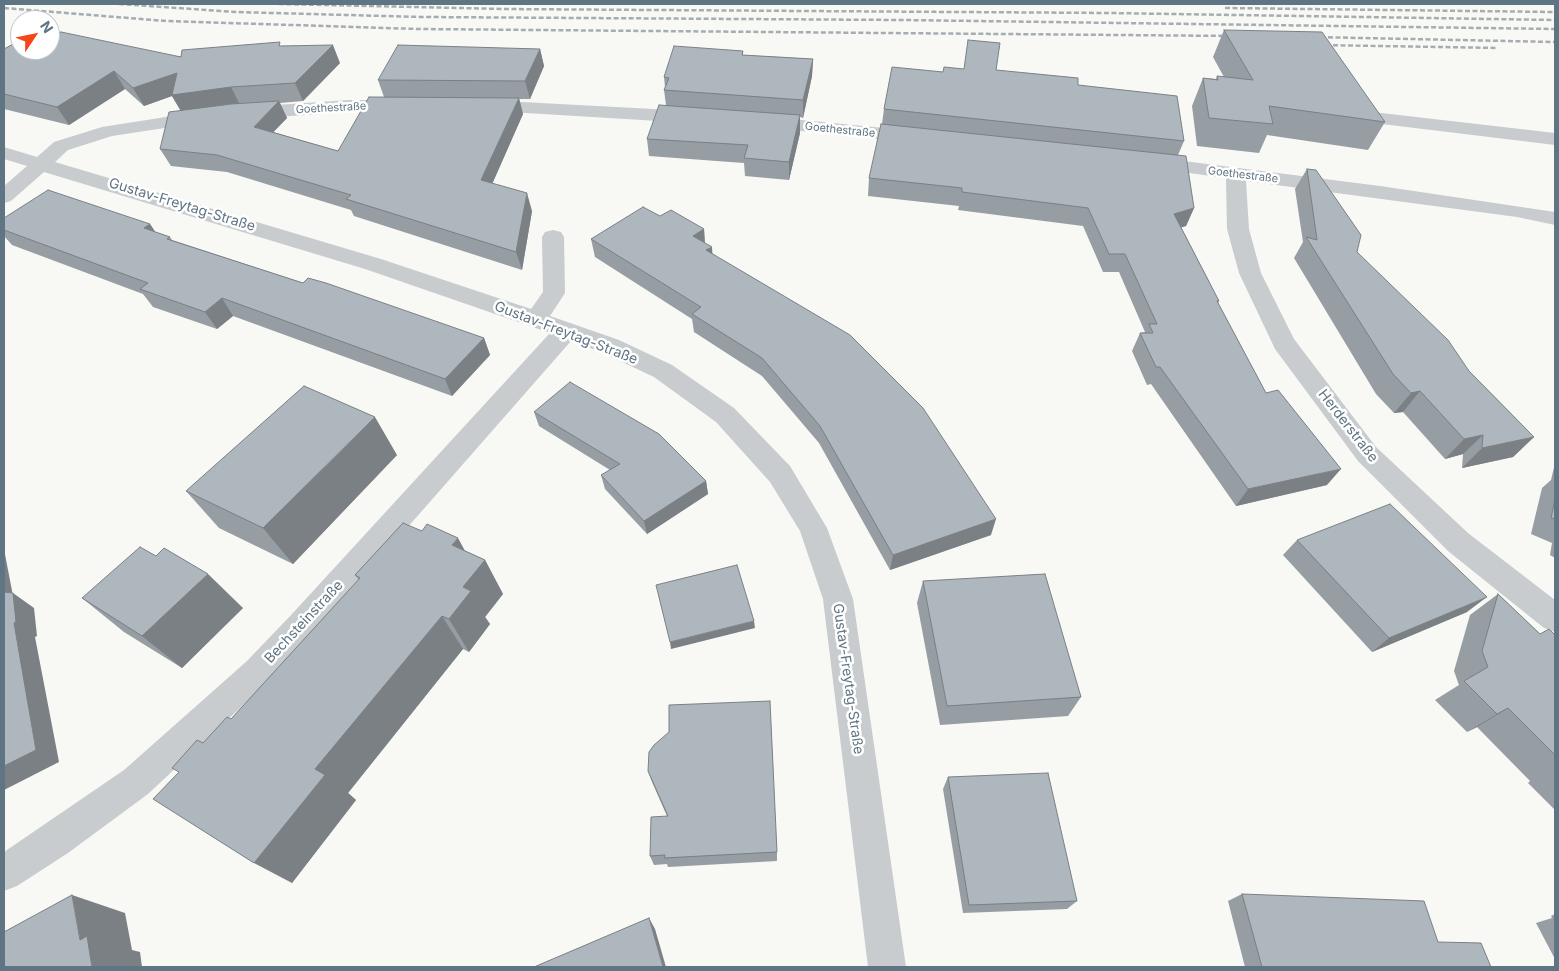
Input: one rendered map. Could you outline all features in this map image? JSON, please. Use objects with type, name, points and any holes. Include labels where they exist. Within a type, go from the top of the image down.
[{"type":"street","points":[[468,105],[710,118]]},
{"type":"street","name":"Goethestraße","points":[[4,197],[40,162],[61,146],[86,137],[178,120],[227,115],[349,106],[419,106]]},
{"type":"street","points":[[1364,117],[1555,139]]},
{"type":"street","name":"Goethestraße","points":[[740,120],[934,139]]},
{"type":"street","name":"Gustav-Freytag-Straße","points":[[4,153],[40,162],[373,264],[567,330],[610,346],[663,371],[725,415],[780,474],[813,528],[838,599],[886,967]]},
{"type":"street","name":"Goethestraße","points":[[1138,161],[1517,210],[1555,218]]},
{"type":"street","name":"Herderstraße","points":[[1236,175],[1238,228],[1250,273],[1284,343],[1367,454],[1458,542],[1555,618]]},
{"type":"street","points":[[536,319],[554,293],[553,237]]},
{"type":"street","name":"Bechsteinstraße","points":[[4,873],[55,840],[136,782],[203,723],[303,624],[567,330]]},
{"type":"building","points":[[1224,30],[1322,32],[1385,122],[1269,106],[1273,124],[1209,118],[1203,78],[1218,80],[1217,76],[1253,80]]},
{"type":"building","points":[[60,33],[181,57],[182,50],[280,42],[279,46],[333,45],[295,83],[231,87],[172,95],[177,73],[133,88],[114,71],[57,107],[4,94],[4,49],[10,46],[10,60],[60,60]]},
{"type":"building","points":[[968,40],[1000,43],[996,70],[1078,78],[1078,85],[1177,96],[1184,141],[884,109],[892,67],[943,72],[944,67],[964,69]]},
{"type":"building","points":[[398,45],[540,49],[525,81],[378,80]]},
{"type":"building","points":[[674,46],[743,51],[742,55],[813,59],[803,100],[664,90],[669,78],[664,77]]},
{"type":"building","points":[[369,97],[519,98],[481,180],[527,193],[516,252],[346,199],[351,195],[217,155],[160,149],[169,112],[231,104],[279,101],[254,127],[338,151]]},
{"type":"building","points":[[659,105],[800,115],[789,162],[744,158],[748,145],[647,139]]},
{"type":"building","points":[[881,124],[1186,156],[1194,208],[1174,214],[1219,301],[1217,301],[1266,393],[1278,390],[1341,469],[1248,489],[1160,367],[1156,367],[1140,333],[1153,333],[1149,324],[1157,324],[1125,254],[1109,254],[1088,208],[962,192],[962,188],[869,178]]},
{"type":"building","points":[[1307,169],[1316,170],[1361,235],[1357,252],[1448,340],[1469,371],[1534,437],[1482,448],[1483,435],[1464,439],[1420,391],[1411,393],[1393,374],[1306,237],[1317,240]]},
{"type":"building","points":[[48,190],[150,224],[144,228],[170,237],[167,239],[303,283],[308,278],[326,283],[484,338],[445,379],[222,298],[205,312],[140,289],[148,283],[4,230],[4,218]]},
{"type":"building","points":[[643,207],[660,216],[671,210],[704,229],[693,236],[712,247],[706,250],[850,335],[923,408],[996,519],[893,555],[820,426],[762,358],[692,314],[701,307],[591,239]]},
{"type":"building","points":[[570,382],[659,434],[706,481],[644,521],[601,475],[620,464],[534,412]]},
{"type":"building","points":[[304,386],[375,417],[263,528],[186,491]]},
{"type":"building","points":[[1555,499],[1555,519],[1551,518]]},
{"type":"building","points":[[1390,504],[1487,597],[1389,638],[1297,540]]},
{"type":"building","points":[[403,523],[422,531],[427,524],[458,538],[452,545],[485,560],[463,587],[471,591],[449,619],[442,616],[315,769],[325,775],[254,863],[153,799],[179,772],[172,768],[197,740],[203,743],[227,717],[231,719],[360,578],[355,575]]},
{"type":"building","points":[[140,547],[156,556],[164,548],[208,574],[142,636],[82,598]]},
{"type":"building","points":[[737,565],[754,621],[670,642],[656,585]]},
{"type":"building","points":[[1045,574],[1081,697],[947,706],[923,581]]},
{"type":"building","points":[[4,592],[13,593],[16,622],[14,623],[36,750],[4,766]]},
{"type":"building","points":[[1498,594],[1540,634],[1549,629],[1555,635],[1555,755],[1508,708],[1497,714],[1464,681],[1488,667],[1482,651]]},
{"type":"building","points":[[770,701],[777,852],[664,858],[665,855],[650,856],[651,817],[668,816],[648,771],[649,752],[669,732],[669,705]]},
{"type":"building","points":[[1048,773],[1077,901],[969,905],[948,777]]},
{"type":"building","points":[[1242,894],[1424,901],[1438,942],[1481,943],[1491,967],[1262,967]]},
{"type":"building","points":[[72,895],[80,940],[87,936],[92,967],[4,967],[4,932]]},
{"type":"building","points":[[649,918],[663,967],[534,967]]},
{"type":"railway","points":[[119,4],[236,12],[422,17],[903,20],[1555,29]]},
{"type":"railway","points":[[279,4],[504,9],[1109,13],[1555,20]]},
{"type":"railway","points":[[4,8],[166,21],[418,29],[1236,36]]},
{"type":"railway","points":[[1225,8],[1555,12]]},
{"type":"railway","points":[[1313,37],[1555,42]]},
{"type":"railway","points":[[1318,45],[1498,48]]}]
